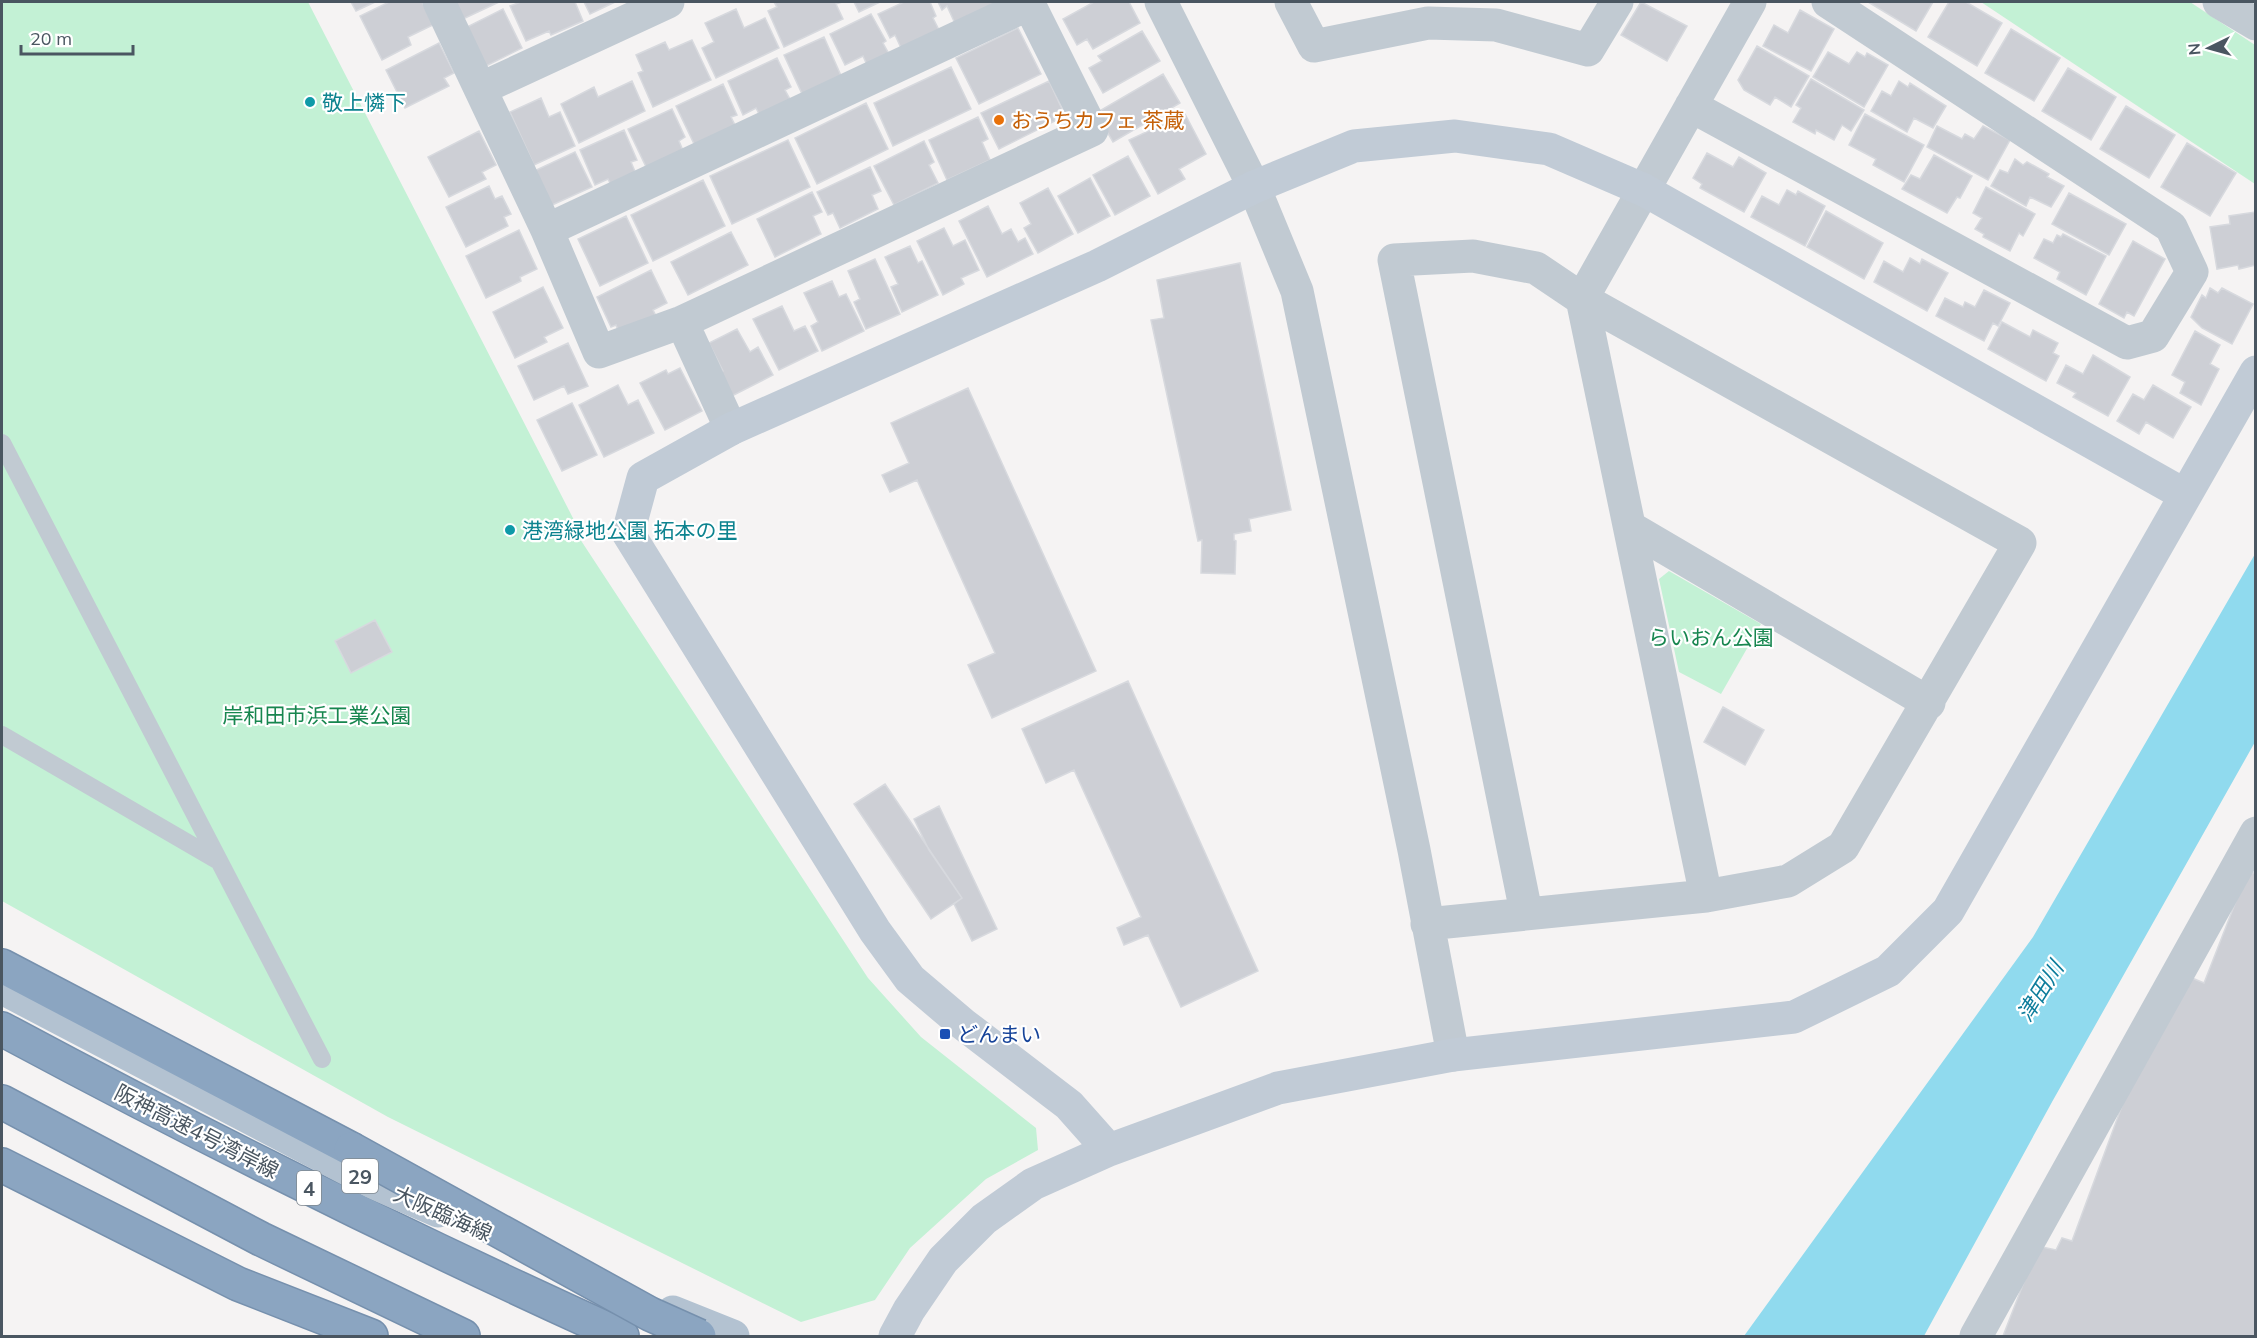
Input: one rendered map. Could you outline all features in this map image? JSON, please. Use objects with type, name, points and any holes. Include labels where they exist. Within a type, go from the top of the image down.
[{"type":"highway","points":[[2,966],[351,1149],[650,1314],[699,1336]]},
{"type":"highway","name":"阪神高速4号湾岸線","points":[[2,1029],[289,1178],[517,1289],[622,1336]]},
{"type":"highway","points":[[2,1102],[261,1239],[463,1336]]},
{"type":"highway","points":[[2,1165],[238,1284],[371,1336]]},
{"type":"main road","name":"大阪臨海線","points":[[2,988],[372,1182],[733,1336]]},
{"type":"main road","points":[[2,1149],[386,1336]]},
{"type":"street","points":[[439,2],[482,88],[547,230],[599,352],[682,321],[1092,130],[1028,3],[547,230]]},
{"type":"street","points":[[482,88],[668,2]]},
{"type":"street","points":[[1161,2],[1254,187],[1297,291],[1453,1055]]},
{"type":"street","points":[[1291,2],[1314,46],[1428,23],[1496,25],[1588,50],[1617,2]]},
{"type":"street","points":[[1706,896],[1582,298],[1750,2]]},
{"type":"street","points":[[1691,106],[2127,343],[2153,336],[2192,272],[2171,227],[1828,2]]},
{"type":"street","points":[[2219,2],[2256,24]]},
{"type":"street","points":[[1109,1150],[1068,1105],[963,1024],[910,979],[875,931],[628,533],[643,478],[731,429],[1097,266],[1254,187],[1354,146],[1455,136],[1548,149],[1644,190],[2185,495]]},
{"type":"street","points":[[1427,924],[1526,912],[1706,896],[1788,881],[1843,847],[1929,703],[2020,543],[1582,298],[1536,268],[1473,256],[1394,260],[1526,912]]},
{"type":"street","points":[[682,321],[731,429]]},
{"type":"street","points":[[896,1336],[909,1310],[943,1260],[984,1219],[1033,1184],[1109,1150],[1278,1088],[1453,1055],[1794,1017],[1888,971],[1948,911],[2256,372]]},
{"type":"street","points":[[1631,528],[1929,703]]},
{"type":"street","points":[[1976,1336],[2256,833]]},
{"type":"lane","points":[[2,443],[322,1059]]},
{"type":"lane","points":[[2,735],[217,860]]},
{"type":"green space","name":"岸和田市浜工業公園","points":[[2,2],[308,2],[575,522],[580,539],[868,978],[921,1037],[1036,1128],[1038,1150],[986,1179],[910,1248],[875,1300],[801,1322],[388,1117],[2,901]]},
{"type":"green space","points":[[1981,2],[2190,2],[2255,45],[2255,184]]},
{"type":"green space","name":"らいおん公園","points":[[1669,571],[1761,624],[1721,694],[1679,672],[1659,579]]},
{"type":"water","name":"津田川","points":[[2255,554],[2255,742],[2052,1102],[1924,1336],[1744,1336],[2033,937]]},
{"type":"building","points":[[351,2],[375,2],[356,11]]},
{"type":"building","points":[[389,2],[422,2],[433,25],[408,37],[411,45],[382,60],[360,16]]},
{"type":"building","points":[[455,2],[499,2],[463,19]]},
{"type":"building","points":[[521,2],[575,2],[583,21],[551,35],[549,31],[526,41],[510,6]]},
{"type":"building","points":[[584,2],[615,2],[590,14]]},
{"type":"building","points":[[774,2],[842,2],[836,4],[843,19],[784,47],[768,11],[777,7]]},
{"type":"building","points":[[854,2],[880,2],[859,12]]},
{"type":"building","points":[[904,2],[930,2],[936,16],[933,18],[940,32],[902,50],[895,35],[890,38],[878,14]]},
{"type":"building","points":[[938,2],[998,2],[957,28],[947,6],[942,10]]},
{"type":"building","points":[[1094,2],[1129,2],[1140,23],[1093,49],[1087,39],[1077,45],[1063,19]]},
{"type":"building","points":[[1641,2],[1687,26],[1667,61],[1621,35]]},
{"type":"building","points":[[1868,2],[1933,2],[1916,31]]},
{"type":"building","points":[[1949,2],[1966,2],[2002,23],[1977,66],[1928,37]]},
{"type":"building","points":[[503,9],[522,48],[484,67],[465,28]]},
{"type":"building","points":[[736,9],[744,28],[765,18],[779,48],[716,78],[702,48],[714,42],[705,23]]},
{"type":"building","points":[[1800,10],[1834,29],[1811,71],[1763,46],[1774,25],[1788,33]]},
{"type":"building","points":[[871,14],[886,41],[883,43],[889,54],[867,65],[863,56],[845,65],[830,34]]},
{"type":"building","points":[[1018,28],[1041,74],[979,104],[956,58]]},
{"type":"building","points":[[2011,29],[2060,58],[2034,101],[1985,73]]},
{"type":"building","points":[[1142,31],[1160,61],[1103,93],[1089,68],[1102,61],[1098,56]]},
{"type":"building","points":[[824,37],[842,78],[803,96],[784,55]]},
{"type":"building","points":[[692,40],[711,80],[653,107],[638,73],[643,71],[636,55],[665,42],[669,50]]},
{"type":"building","points":[[439,43],[454,73],[444,78],[449,86],[405,108],[386,70]]},
{"type":"building","points":[[1757,46],[1809,76],[1791,107],[1775,97],[1770,105],[1744,90],[1738,80]]},
{"type":"building","points":[[1828,52],[1849,64],[1857,52],[1865,57],[1867,53],[1888,65],[1864,107],[1813,77]]},
{"type":"building","points":[[777,58],[791,87],[785,90],[791,101],[760,116],[756,108],[743,115],[728,81]]},
{"type":"building","points":[[951,67],[971,109],[893,146],[874,103]]},
{"type":"building","points":[[2068,68],[2116,97],[2091,140],[2042,111]]},
{"type":"building","points":[[1163,74],[1180,103],[1113,142],[1096,113]]},
{"type":"building","points":[[1811,79],[1864,110],[1851,131],[1842,125],[1834,140],[1816,130],[1815,134],[1793,122],[1801,108],[1796,105]]},
{"type":"building","points":[[632,81],[645,111],[579,143],[561,104],[594,87],[598,97]]},
{"type":"building","points":[[1049,81],[1062,109],[1052,114],[1055,121],[999,149],[981,113]]},
{"type":"building","points":[[1899,81],[1908,87],[1910,83],[1946,106],[1933,128],[1914,118],[1907,132],[1871,111],[1882,91],[1891,96]]},
{"type":"building","points":[[723,84],[737,115],[731,117],[737,129],[696,148],[676,106]]},
{"type":"building","points":[[541,98],[549,117],[560,112],[575,146],[534,165],[510,112]]},
{"type":"building","points":[[866,103],[888,149],[817,184],[795,138]]},
{"type":"building","points":[[2126,106],[2175,135],[2149,178],[2100,149]]},
{"type":"building","points":[[672,109],[685,137],[679,141],[684,153],[648,171],[628,129]]},
{"type":"building","points":[[1185,114],[1206,154],[1179,169],[1185,179],[1158,194],[1129,140]]},
{"type":"building","points":[[1865,114],[1924,145],[1904,182],[1873,165],[1876,159],[1849,145]]},
{"type":"building","points":[[978,117],[988,139],[982,142],[990,160],[947,180],[929,140]]},
{"type":"building","points":[[1937,126],[1962,139],[1965,134],[1974,139],[1983,126],[2010,140],[1988,180],[1927,147]]},
{"type":"building","points":[[624,130],[637,160],[631,162],[637,176],[612,187],[608,179],[595,185],[580,150]]},
{"type":"building","points":[[479,131],[496,165],[482,172],[486,179],[449,197],[428,157]]},
{"type":"building","points":[[788,140],[810,187],[732,224],[710,176]]},
{"type":"building","points":[[924,141],[934,162],[929,165],[938,183],[894,205],[874,166]]},
{"type":"building","points":[[2187,143],[2236,173],[2210,216],[2161,187]]},
{"type":"building","points":[[575,152],[592,187],[550,206],[534,171]]},
{"type":"building","points":[[1707,153],[1733,167],[1739,157],[1766,173],[1744,212],[1700,188],[1702,184],[1693,178]]},
{"type":"building","points":[[1934,155],[1972,176],[1960,198],[1957,197],[1947,213],[1902,189],[1911,175],[1920,179]]},
{"type":"building","points":[[1128,156],[1150,196],[1115,215],[1093,175]]},
{"type":"building","points":[[2015,159],[2023,165],[2027,162],[2049,174],[2047,177],[2064,186],[2051,207],[2030,197],[2026,206],[1991,186],[2000,170],[2008,173]]},
{"type":"building","points":[[870,167],[881,191],[872,195],[878,209],[840,228],[833,213],[828,215],[817,192]]},
{"type":"building","points":[[1090,178],[1110,216],[1078,233],[1058,196]]},
{"type":"building","points":[[703,180],[725,226],[653,261],[631,215]]},
{"type":"building","points":[[489,186],[495,199],[502,196],[511,214],[504,217],[508,226],[466,247],[446,207]]},
{"type":"building","points":[[1986,187],[2035,214],[2023,236],[2019,233],[2010,251],[1983,237],[1984,234],[1975,229],[1982,218],[1973,213]]},
{"type":"building","points":[[1048,188],[1073,234],[1038,253],[1024,228],[1031,224],[1020,203]]},
{"type":"building","points":[[1787,190],[1796,195],[1798,191],[1825,206],[1805,246],[1751,217],[1762,196],[1779,205]]},
{"type":"building","points":[[812,192],[822,212],[813,216],[821,234],[775,257],[757,219]]},
{"type":"building","points":[[2069,193],[2126,224],[2109,255],[2052,224]]},
{"type":"building","points":[[988,206],[1002,234],[1011,229],[1018,242],[1025,238],[1033,254],[987,277],[959,221]]},
{"type":"building","points":[[1826,211],[1883,243],[1864,279],[1807,247]]},
{"type":"building","points":[[2255,212],[2256,265],[2239,269],[2238,265],[2217,269],[2210,227],[2230,224],[2229,216]]},
{"type":"building","points":[[626,216],[648,263],[600,286],[578,239]]},
{"type":"building","points":[[944,228],[953,246],[965,240],[979,270],[961,278],[964,284],[943,295],[917,241]]},
{"type":"building","points":[[519,230],[537,269],[520,277],[521,281],[486,298],[466,256]]},
{"type":"building","points":[[731,232],[748,265],[688,295],[671,262]]},
{"type":"building","points":[[2063,234],[2106,256],[2086,295],[2057,279],[2060,272],[2034,258],[2044,239],[2053,243],[2057,235],[2061,237]]},
{"type":"building","points":[[2133,241],[2165,259],[2134,316],[2127,312],[2124,318],[2099,304]]},
{"type":"building","points":[[910,246],[918,263],[922,261],[938,295],[902,312],[891,287],[898,284],[885,257]]},
{"type":"building","points":[[1910,258],[1920,264],[1922,259],[1948,273],[1927,311],[1874,282],[1884,261],[1903,272]]},
{"type":"building","points":[[875,259],[900,314],[866,329],[854,302],[860,299],[848,271]]},
{"type":"building","points":[[1240,263],[1291,510],[1249,519],[1251,531],[1234,534],[1236,541],[1235,574],[1201,573],[1202,540],[1198,541],[1151,320],[1164,318],[1157,280]]},
{"type":"building","points":[[651,270],[667,303],[653,310],[656,316],[619,333],[616,325],[611,327],[597,297]]},
{"type":"building","points":[[832,281],[839,297],[846,294],[864,331],[822,351],[811,326],[818,322],[804,293]]},
{"type":"building","points":[[543,287],[563,328],[544,337],[547,342],[515,358],[493,312]]},
{"type":"building","points":[[2210,288],[2218,293],[2222,288],[2253,304],[2232,344],[2202,328],[2191,317],[2202,295],[2206,298]]},
{"type":"building","points":[[1984,290],[2010,303],[1998,326],[1993,323],[1984,341],[1936,316],[1945,298],[1963,307],[1965,302],[1975,307]]},
{"type":"building","points":[[782,306],[794,331],[805,326],[818,351],[779,370],[753,319]]},
{"type":"building","points":[[2002,322],[2030,337],[2033,330],[2058,343],[2053,353],[2059,356],[2046,381],[1988,349]]},
{"type":"building","points":[[737,329],[750,352],[758,347],[773,375],[726,399],[714,376],[723,371],[709,343]]},
{"type":"building","points":[[2195,331],[2220,345],[2210,364],[2219,369],[2201,405],[2180,393],[2185,382],[2172,375]]},
{"type":"building","points":[[568,343],[588,386],[568,394],[564,386],[534,400],[518,366]]},
{"type":"building","points":[[2093,355],[2130,377],[2108,416],[2073,397],[2076,393],[2057,383],[2066,365],[2083,374]]},
{"type":"building","points":[[680,368],[702,411],[665,430],[640,383],[666,370],[668,374]]},
{"type":"building","points":[[618,385],[628,405],[638,400],[654,433],[604,457],[579,405]]},
{"type":"building","points":[[2153,385],[2191,407],[2173,438],[2146,422],[2139,434],[2117,421],[2133,394],[2144,400]]},
{"type":"building","points":[[968,388],[1096,671],[992,718],[968,665],[995,653],[917,480],[890,492],[882,475],[909,463],[891,423]]},
{"type":"building","points":[[572,403],[597,455],[562,471],[537,420]]},
{"type":"building","points":[[375,620],[392,652],[351,673],[335,641]]},
{"type":"building","points":[[1128,681],[1258,971],[1181,1007],[1148,935],[1124,945],[1117,928],[1141,917],[1074,770],[1046,783],[1022,729]]},
{"type":"building","points":[[1723,707],[1764,730],[1745,765],[1704,742]]},
{"type":"building","points":[[885,784],[962,898],[931,919],[854,804]]},
{"type":"building","points":[[939,806],[997,929],[972,941],[954,904],[962,898],[929,850],[914,819]]},
{"type":"building","points":[[2256,867],[2256,1336],[2003,1336],[2038,1246],[2056,1250],[2062,1238],[2072,1241],[2143,1049],[2192,978],[2204,983],[2247,873],[2254,873]]},
{"type":"place","name":"敬上憐下","points":[[310,102]]},
{"type":"place","name":"おうちカフェ 茶蔵","points":[[999,120]]},
{"type":"place","name":"港湾緑地公園 拓本の里","points":[[510,530]]},
{"type":"place","name":"どんまい","points":[[945,1034]]}]
